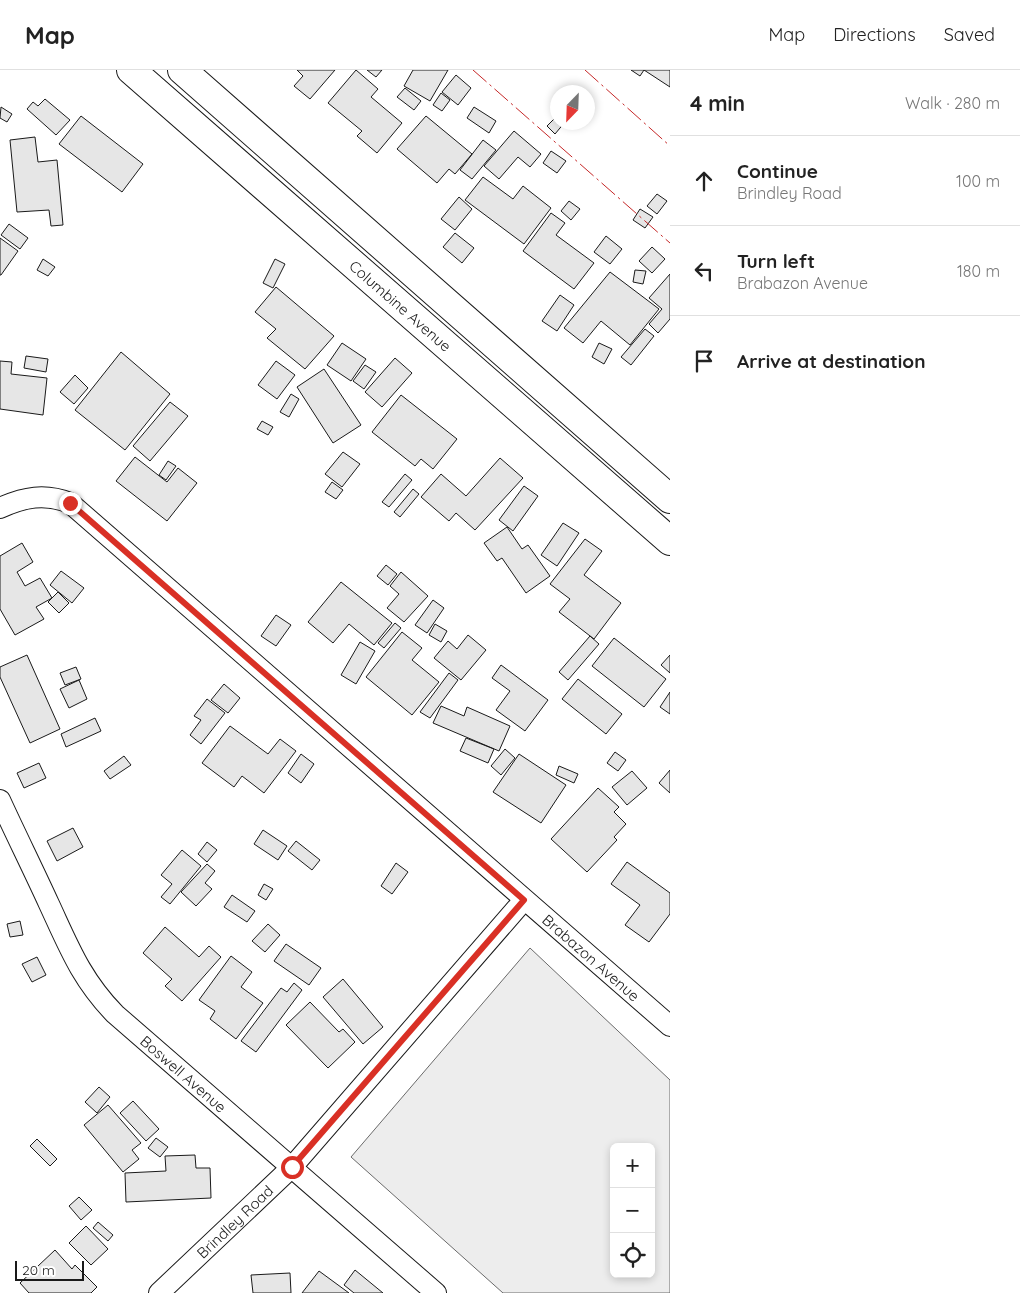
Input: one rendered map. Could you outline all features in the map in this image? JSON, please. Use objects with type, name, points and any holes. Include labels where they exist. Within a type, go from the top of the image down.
[{"type":"main road","name":"Columbine Avenue","points":[[131,70],[670,541]]},
{"type":"main road","points":[[182,70],[670,499]]},
{"type":"main road","points":[[367,275],[391,254]]},
{"type":"street","name":"Brabazon Avenue","points":[[0,508],[15,501],[36,497],[53,496],[70,503],[670,1026]]},
{"type":"street","name":"Boswell Avenue","points":[[0,800],[66,943],[82,975],[97,995],[115,1014],[436,1293]]},
{"type":"street","name":"Brindley Road","points":[[159,1293],[292,1167],[524,900]]},
{"type":"shaded area","points":[[530,948],[670,1080],[670,1293],[503,1293],[351,1157]]},
{"type":"building","points":[[297,70],[335,70],[310,99],[294,86],[303,76]]},
{"type":"building","points":[[356,70],[378,89],[371,97],[402,123],[377,153],[357,136],[362,131],[328,103]]},
{"type":"building","points":[[367,70],[382,70],[376,77]]},
{"type":"building","points":[[413,70],[448,70],[430,101],[404,86]]},
{"type":"building","points":[[631,70],[644,70],[640,76]]},
{"type":"building","points":[[644,70],[670,70],[670,87]]},
{"type":"building","points":[[456,75],[471,88],[458,105],[442,92]]},
{"type":"building","points":[[405,88],[421,101],[414,110],[397,97]]},
{"type":"building","points":[[441,93],[450,100],[442,111],[433,105]]},
{"type":"building","points":[[45,99],[70,120],[56,135],[27,109],[33,102],[38,106]]},
{"type":"building","points":[[1,107],[12,114],[7,122],[0,118]]},
{"type":"building","points":[[474,107],[496,121],[489,133],[467,118]]},
{"type":"building","points":[[81,116],[143,164],[122,192],[59,144]]},
{"type":"building","points":[[426,116],[472,154],[455,174],[449,169],[437,183],[397,149]]},
{"type":"building","points":[[514,131],[541,154],[530,167],[518,157],[499,179],[484,166]]},
{"type":"building","points":[[35,137],[38,162],[57,160],[63,225],[51,226],[49,210],[17,212],[10,140]]},
{"type":"building","points":[[483,140],[496,150],[472,179],[460,170]]},
{"type":"building","points":[[551,151],[566,161],[557,173],[543,163]]},
{"type":"building","points":[[483,177],[513,199],[523,186],[551,208],[524,244],[465,200]]},
{"type":"building","points":[[657,194],[667,201],[657,214],[647,206]]},
{"type":"building","points":[[459,197],[472,209],[455,230],[441,219]]},
{"type":"building","points":[[569,201],[580,209],[571,220],[561,211]]},
{"type":"building","points":[[640,209],[653,217],[645,228],[633,220]]},
{"type":"building","points":[[551,213],[565,223],[556,235],[594,263],[574,289],[523,251]]},
{"type":"building","points":[[9,224],[28,238],[20,249],[1,235]]},
{"type":"building","points":[[455,233],[474,248],[462,263],[443,247]]},
{"type":"building","points":[[606,236],[622,249],[610,264],[594,252]]},
{"type":"building","points":[[0,238],[18,251],[1,275],[0,275]]},
{"type":"building","points":[[652,247],[665,259],[652,273],[639,261]]},
{"type":"building","points":[[43,259],[55,267],[48,276],[37,270]]},
{"type":"building","points":[[275,259],[285,264],[273,288],[263,283]]},
{"type":"building","points":[[635,270],[646,271],[643,284],[633,282]]},
{"type":"building","points":[[610,272],[659,309],[630,345],[601,321],[583,343],[564,328]]},
{"type":"building","points":[[670,274],[670,319],[658,333],[649,324],[662,309],[649,298]]},
{"type":"building","points":[[276,287],[334,336],[305,369],[267,338],[276,329],[255,312]]},
{"type":"building","points":[[560,295],[574,305],[557,331],[542,321]]},
{"type":"building","points":[[645,329],[654,336],[631,365],[621,357]]},
{"type":"building","points":[[342,343],[366,359],[351,381],[327,365]]},
{"type":"building","points":[[599,343],[612,349],[604,364],[592,357]]},
{"type":"building","points":[[121,352],[170,394],[125,450],[75,410]]},
{"type":"building","points":[[26,356],[48,359],[46,372],[24,368]]},
{"type":"building","points":[[395,358],[412,373],[382,407],[365,392]]},
{"type":"building","points":[[0,361],[12,362],[11,374],[47,378],[43,415],[0,409]]},
{"type":"building","points":[[276,361],[295,375],[277,399],[258,385]]},
{"type":"building","points":[[365,365],[376,372],[364,389],[353,381]]},
{"type":"building","points":[[324,369],[361,425],[333,443],[297,387]]},
{"type":"building","points":[[75,375],[88,388],[74,404],[60,392]]},
{"type":"building","points":[[291,394],[299,399],[289,417],[280,412]]},
{"type":"building","points":[[401,395],[457,439],[433,469],[421,459],[415,466],[372,432]]},
{"type":"building","points":[[170,402],[188,416],[150,461],[133,446]]},
{"type":"building","points":[[262,421],[273,427],[268,435],[257,429]]},
{"type":"building","points":[[343,452],[360,464],[342,487],[325,474]]},
{"type":"building","points":[[135,457],[167,482],[178,468],[197,483],[167,521],[116,481]]},
{"type":"building","points":[[500,458],[523,478],[475,530],[456,513],[449,521],[421,497],[441,474],[466,496]]},
{"type":"building","points":[[168,461],[176,466],[166,480],[159,475]]},
{"type":"building","points":[[405,474],[412,480],[389,507],[382,502]]},
{"type":"building","points":[[332,482],[343,490],[336,499],[325,492]]},
{"type":"building","points":[[524,486],[538,496],[513,531],[499,520]]},
{"type":"building","points":[[413,489],[419,494],[400,517],[394,512]]},
{"type":"building","points":[[563,523],[579,533],[557,566],[541,555]]},
{"type":"building","points":[[507,527],[522,549],[528,545],[550,576],[526,593],[502,558],[497,561],[484,543]]},
{"type":"building","points":[[585,539],[602,551],[584,575],[621,603],[594,639],[559,612],[570,599],[550,584]]},
{"type":"building","points":[[22,543],[33,562],[17,572],[25,586],[40,578],[52,598],[36,607],[44,619],[15,635],[0,609],[0,556]]},
{"type":"building","points":[[386,565],[397,574],[388,585],[377,576]]},
{"type":"building","points":[[61,571],[84,588],[72,603],[50,585]]},
{"type":"building","points":[[401,572],[428,596],[404,622],[387,608],[399,594],[390,586]]},
{"type":"building","points":[[341,582],[392,623],[374,645],[349,624],[333,643],[308,622]]},
{"type":"building","points":[[58,592],[69,603],[59,613],[48,602]]},
{"type":"building","points":[[433,600],[444,608],[427,633],[415,625]]},
{"type":"building","points":[[276,615],[291,625],[276,646],[261,636]]},
{"type":"building","points":[[395,623],[401,628],[384,648],[378,643]]},
{"type":"building","points":[[435,624],[447,631],[441,642],[429,635]]},
{"type":"building","points":[[402,632],[422,648],[412,660],[439,682],[412,715],[366,677]]},
{"type":"building","points":[[468,635],[486,650],[461,680],[434,658],[448,641],[457,649]]},
{"type":"building","points":[[590,636],[599,644],[568,680],[559,672]]},
{"type":"building","points":[[614,638],[666,679],[644,707],[592,666]]},
{"type":"building","points":[[360,642],[375,651],[356,684],[341,675]]},
{"type":"building","points":[[27,655],[60,729],[30,743],[0,677],[0,667]]},
{"type":"building","points":[[670,655],[670,673],[661,665]]},
{"type":"building","points":[[501,665],[548,700],[525,731],[496,710],[510,691],[492,678]]},
{"type":"building","points":[[76,667],[81,679],[65,685],[60,673]]},
{"type":"building","points":[[449,673],[458,680],[430,718],[420,712]]},
{"type":"building","points":[[578,679],[622,714],[606,734],[562,699]]},
{"type":"building","points":[[79,680],[87,699],[69,708],[60,689]]},
{"type":"building","points":[[224,684],[240,698],[228,713],[211,700]]},
{"type":"building","points":[[670,692],[670,714],[660,707]]},
{"type":"building","points":[[207,699],[225,713],[201,744],[190,735],[201,720],[194,716]]},
{"type":"building","points":[[441,706],[464,716],[467,707],[510,726],[499,751],[433,723]]},
{"type":"building","points":[[95,718],[101,731],[66,747],[61,734]]},
{"type":"building","points":[[230,726],[268,754],[280,739],[296,751],[264,793],[242,776],[234,787],[202,763]]},
{"type":"building","points":[[466,738],[494,749],[488,763],[460,751]]},
{"type":"building","points":[[505,749],[515,758],[501,775],[491,766]]},
{"type":"building","points":[[615,752],[626,760],[618,771],[607,763]]},
{"type":"building","points":[[301,754],[314,764],[301,783],[288,773]]},
{"type":"building","points":[[519,754],[566,785],[541,823],[493,792]]},
{"type":"building","points":[[124,756],[131,765],[110,779],[104,771]]},
{"type":"building","points":[[39,763],[46,778],[24,788],[17,773]]},
{"type":"building","points":[[559,766],[578,774],[574,783],[556,775]]},
{"type":"building","points":[[670,770],[670,793],[659,783]]},
{"type":"building","points":[[632,771],[647,788],[627,805],[612,787]]},
{"type":"building","points":[[598,788],[619,807],[614,812],[626,824],[614,837],[617,840],[587,872],[551,839]]},
{"type":"building","points":[[73,828],[83,847],[57,861],[47,841]]},
{"type":"building","points":[[263,830],[287,846],[278,860],[254,844]]},
{"type":"building","points":[[296,841],[320,860],[312,870],[288,851]]},
{"type":"building","points":[[207,842],[217,850],[207,862],[198,854]]},
{"type":"building","points":[[182,850],[201,866],[170,904],[161,897],[172,884],[161,875]]},
{"type":"building","points":[[627,862],[670,893],[670,914],[649,942],[625,925],[640,905],[611,884]]},
{"type":"building","points":[[396,863],[408,872],[392,894],[381,886]]},
{"type":"building","points":[[207,864],[215,871],[205,883],[212,889],[196,906],[181,892]]},
{"type":"building","points":[[264,884],[273,889],[266,900],[258,895]]},
{"type":"building","points":[[232,895],[255,911],[247,922],[224,907]]},
{"type":"building","points":[[20,921],[23,935],[10,937],[7,924]]},
{"type":"building","points":[[268,924],[280,935],[265,952],[252,941]]},
{"type":"building","points":[[165,927],[199,957],[209,946],[221,957],[182,1001],[165,986],[172,979],[143,953]]},
{"type":"building","points":[[286,944],[321,968],[309,985],[274,961]]},
{"type":"building","points":[[231,956],[252,972],[241,987],[263,1003],[236,1039],[210,1019],[215,1011],[199,1000]]},
{"type":"building","points":[[37,957],[46,975],[32,982],[22,964]]},
{"type":"building","points":[[343,979],[383,1027],[363,1044],[323,997]]},
{"type":"building","points":[[294,983],[302,990],[256,1052],[241,1041],[281,988],[287,992]]},
{"type":"building","points":[[310,1002],[339,1032],[343,1029],[355,1042],[328,1068],[286,1025]]},
{"type":"building","points":[[99,1087],[110,1097],[97,1113],[85,1102]]},
{"type":"building","points":[[133,1101],[159,1129],[146,1141],[120,1113]]},
{"type":"building","points":[[108,1105],[141,1143],[132,1150],[139,1159],[123,1172],[84,1125]]},
{"type":"building","points":[[156,1138],[168,1147],[160,1157],[148,1148]]},
{"type":"building","points":[[37,1139],[57,1159],[50,1166],[30,1146]]},
{"type":"building","points":[[195,1155],[196,1168],[210,1168],[211,1198],[126,1202],[125,1173],[166,1171],[165,1156]]},
{"type":"building","points":[[79,1197],[92,1210],[81,1220],[69,1206]]},
{"type":"building","points":[[98,1222],[113,1235],[108,1241],[93,1228]]},
{"type":"building","points":[[86,1226],[108,1249],[91,1265],[69,1243]]},
{"type":"building","points":[[55,1250],[72,1269],[75,1265],[97,1287],[91,1293],[29,1293],[20,1283]]},
{"type":"building","points":[[355,1270],[383,1293],[354,1293],[344,1285]]},
{"type":"building","points":[[319,1271],[349,1293],[302,1293]]},
{"type":"building","points":[[290,1273],[291,1293],[253,1293],[251,1275]]},
{"type":"power","points":[[473,70],[670,243]]},
{"type":"power","points":[[585,70],[670,146]]},
{"type":"route","points":[[70,503],[524,900],[340,1115],[292,1167]]}]
